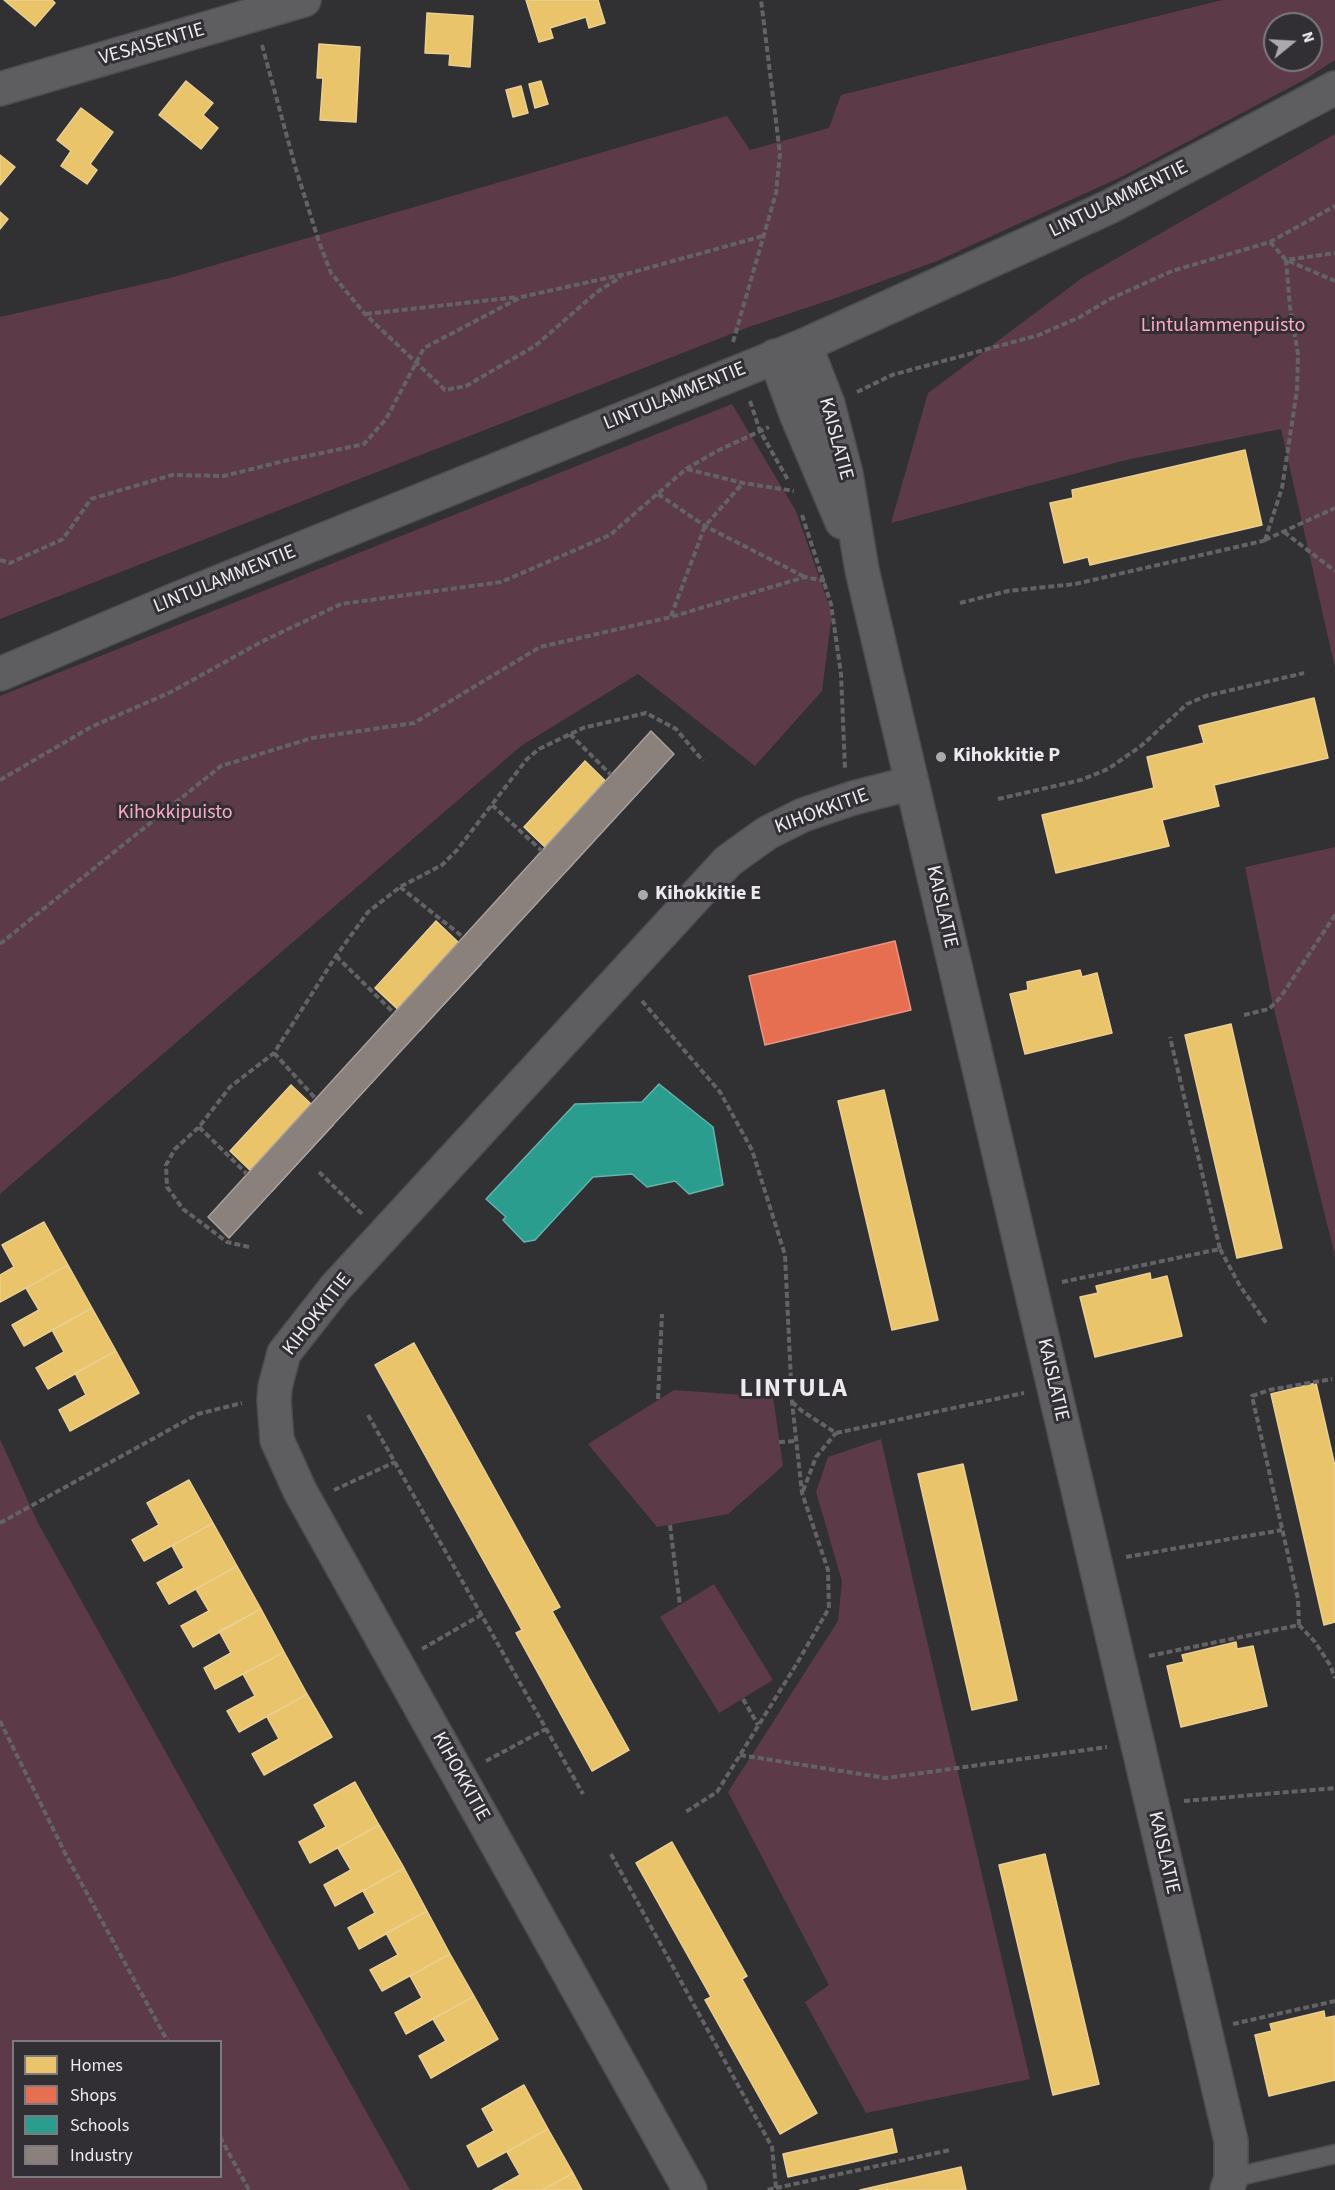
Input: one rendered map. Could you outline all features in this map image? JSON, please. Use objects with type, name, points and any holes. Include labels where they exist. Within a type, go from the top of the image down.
[{"type":"street","name":"VESAISENTIE","points":[[0,89],[304,0]]},
{"type":"street","name":"LINTULAMMENTIE","points":[[0,674],[188,595],[805,345],[1109,207],[1335,88]]},
{"type":"street","name":"KAISLATIE","points":[[805,345],[828,404],[846,474],[862,570],[1231,2141],[1229,2184]]},
{"type":"street","name":"KAISLATIE","points":[[775,356],[797,416],[862,570]]},
{"type":"street","name":"KIHOKKITIE","points":[[690,2190],[300,1491],[277,1440],[275,1388],[284,1353],[335,1288],[696,894],[729,861],[767,833],[803,815],[853,798],[912,783]]},
{"type":"lane","points":[[1229,2184],[1335,2154]]},
{"type":"path","points":[[761,0],[780,154],[776,193],[732,341],[760,431],[798,502]]},
{"type":"path","points":[[254,15],[296,166],[331,273],[365,314],[445,390],[466,386],[535,346],[597,292],[625,274]]},
{"type":"path","points":[[828,404],[892,375],[1039,335],[1080,317],[1110,298],[1172,271],[1270,242],[1335,206]]},
{"type":"path","points":[[365,314],[520,297],[625,274],[763,236]]},
{"type":"path","points":[[1270,242],[1287,260],[1335,281]]},
{"type":"path","points":[[1287,260],[1335,252]]},
{"type":"path","points":[[1267,540],[1282,488],[1297,390],[1298,354],[1290,307],[1287,260]]},
{"type":"path","points":[[0,560],[10,563],[63,539],[91,499],[172,475],[224,476],[364,444],[386,419],[424,348],[520,297]]},
{"type":"path","points":[[0,780],[91,727],[171,692],[261,642],[341,604],[501,582],[610,535],[686,469],[717,451],[760,431]]},
{"type":"path","points":[[686,469],[743,483],[794,491]]},
{"type":"path","points":[[671,617],[705,526],[743,483]]},
{"type":"path","points":[[658,494],[705,526],[805,577],[825,581]]},
{"type":"path","points":[[960,603],[1008,591],[1075,584],[1267,540],[1335,508]]},
{"type":"path","points":[[802,513],[831,604],[841,674],[845,770],[853,798]]},
{"type":"path","points":[[1284,532],[1335,571]]},
{"type":"path","points":[[0,944],[221,766],[312,738],[414,723],[540,647],[671,617],[805,577]]},
{"type":"path","points":[[998,799],[1081,780],[1108,769],[1141,746],[1187,704],[1206,696],[1304,673]]},
{"type":"path","points":[[249,1246],[227,1242],[183,1209],[167,1187],[166,1165],[175,1149],[199,1127],[230,1087],[274,1053],[336,956],[368,912],[400,887],[442,865],[457,850],[527,759],[539,749],[583,728],[646,713],[676,729],[703,761]]},
{"type":"path","points":[[570,734],[610,775]]},
{"type":"path","points":[[492,805],[542,850]]},
{"type":"path","points":[[400,887],[463,937]]},
{"type":"path","points":[[1244,1015],[1269,1009],[1280,998],[1335,915]]},
{"type":"path","points":[[336,956],[394,1013]]},
{"type":"path","points":[[636,994],[720,1092],[752,1150],[785,1255],[792,1401],[802,1493],[828,1570],[830,1608],[717,1792],[684,1814]]},
{"type":"path","points":[[1170,1037],[1220,1249],[1240,1286],[1267,1324]]},
{"type":"path","points":[[274,1053],[316,1099]]},
{"type":"path","points":[[199,1127],[247,1174]]},
{"type":"path","points":[[319,1172],[368,1219]]},
{"type":"path","points":[[1052,1284],[1220,1249]]},
{"type":"path","points":[[658,1399],[662,1314]]},
{"type":"path","points":[[1332,1379],[1269,1390],[1252,1396],[1298,1599],[1299,1625],[1315,1642],[1330,1665],[1335,1678]]},
{"type":"path","points":[[802,1493],[816,1457],[836,1433],[1054,1387]]},
{"type":"path","points":[[792,1401],[802,1411],[836,1433]]},
{"type":"path","points":[[0,1524],[198,1414],[245,1402]]},
{"type":"path","points":[[368,1415],[583,1794]]},
{"type":"path","points":[[779,1442],[796,1442]]},
{"type":"path","points":[[328,1493],[394,1462]]},
{"type":"path","points":[[670,1525],[680,1605]]},
{"type":"path","points":[[1117,1559],[1282,1530]]},
{"type":"path","points":[[416,1652],[481,1615]]},
{"type":"path","points":[[1140,1658],[1299,1625]]},
{"type":"path","points":[[743,1699],[758,1725]]},
{"type":"path","points":[[0,1721],[66,1855],[167,2040]]},
{"type":"path","points":[[479,1765],[546,1729]]},
{"type":"path","points":[[740,1755],[886,1779],[1114,1746]]},
{"type":"path","points":[[1174,1802],[1335,1788]]},
{"type":"path","points":[[611,1854],[772,2147],[776,2188]]},
{"type":"path","points":[[1227,2025],[1335,2001]]},
{"type":"path","points":[[222,2141],[249,2190]]},
{"type":"path","points":[[766,2190],[950,2150]]},
{"type":"green space","points":[[1222,0],[1335,0],[1335,60],[1323,68],[1323,12],[1263,12],[1263,72],[1316,72],[1121,177],[937,261],[749,327],[0,619],[0,317],[170,278],[727,116],[750,150],[829,128],[841,95]]},
{"type":"green space","name":"Lintulammenpuisto","points":[[1335,134],[1335,668],[1281,429],[1126,460],[891,523],[928,393],[1082,278]]},
{"type":"green space","name":"Kihokkipuisto","points":[[732,404],[796,511],[832,614],[822,691],[755,766],[638,674],[521,746],[0,1194],[0,696]]},
{"type":"green space","points":[[1335,847],[1335,1256],[1272,1001],[1245,867]]},
{"type":"green space","points":[[674,1390],[773,1397],[783,1466],[728,1514],[657,1527],[588,1444]]},
{"type":"green space","points":[[0,1439],[38,1523],[410,2190],[0,2190]]},
{"type":"green space","points":[[881,1439],[1030,2079],[866,2113],[805,2002],[829,1985],[728,1792],[838,1621],[842,1581],[816,1492],[828,1457]]},
{"type":"green space","points":[[714,1584],[773,1680],[719,1713],[660,1617]]},
{"type":"building: Homes","points":[[4,0],[52,0],[55,3],[35,26]]},
{"type":"building: Homes","points":[[526,0],[598,0],[605,23],[589,28],[586,17],[550,28],[553,38],[539,42]]},
{"type":"building: Homes","points":[[427,13],[473,16],[470,67],[449,65],[450,54],[425,53]]},
{"type":"building: Homes","points":[[319,44],[360,47],[356,122],[320,120],[323,78],[317,78]]},
{"type":"building: Homes","points":[[186,81],[213,103],[203,115],[218,128],[201,149],[159,115]]},
{"type":"building: Homes","points":[[541,81],[548,104],[535,108],[529,84]]},
{"type":"building: Homes","points":[[521,86],[528,113],[513,117],[506,90]]},
{"type":"building: Homes","points":[[81,108],[113,132],[90,164],[97,170],[87,184],[61,166],[71,151],[57,140]]},
{"type":"building: Homes","points":[[0,155],[15,167],[0,185]]},
{"type":"building: Homes","points":[[0,212],[8,219],[0,229]]},
{"type":"building: Homes","points":[[1245,450],[1262,525],[1090,565],[1088,557],[1064,563],[1050,503],[1073,498],[1072,490]]},
{"type":"building: Homes","points":[[1314,698],[1328,758],[1214,785],[1219,806],[1162,820],[1169,846],[1056,873],[1042,815],[1154,788],[1147,757],[1204,743],[1199,726]]},
{"type":"building: Homes","points":[[585,761],[628,803],[568,869],[524,827]]},
{"type":"building: Homes","points":[[436,921],[481,964],[420,1030],[375,988]]},
{"type":"building: Homes","points":[[1080,970],[1082,977],[1097,973],[1112,1033],[1025,1054],[1010,994],[1028,990],[1027,982]]},
{"type":"building: Homes","points":[[1231,1024],[1282,1248],[1237,1258],[1185,1035]]},
{"type":"building: Homes","points":[[291,1085],[333,1125],[272,1191],[230,1151]]},
{"type":"building: Homes","points":[[884,1090],[938,1320],[892,1330],[838,1101]]},
{"type":"building: Homes","points":[[44,1222],[68,1265],[0,1302],[0,1275],[14,1267],[2,1245]]},
{"type":"building: Homes","points":[[68,1265],[92,1308],[24,1346],[12,1325],[39,1310],[26,1288]]},
{"type":"building: Homes","points":[[1150,1273],[1151,1280],[1167,1276],[1182,1336],[1095,1357],[1080,1297],[1098,1293],[1096,1286]]},
{"type":"building: Homes","points":[[92,1308],[116,1351],[48,1389],[36,1368],[64,1352],[52,1330]]},
{"type":"building: Homes","points":[[414,1343],[560,1607],[552,1611],[629,1750],[592,1771],[516,1633],[522,1630],[375,1365]]},
{"type":"building: Homes","points":[[116,1351],[139,1393],[70,1431],[59,1410],[86,1395],[75,1373]]},
{"type":"building: Homes","points":[[1316,1383],[1335,1466],[1335,1622],[1324,1625],[1271,1394]]},
{"type":"building: Homes","points":[[963,1464],[1017,1700],[972,1710],[918,1474]]},
{"type":"building: Homes","points":[[189,1480],[213,1523],[144,1561],[132,1540],[159,1525],[147,1503]]},
{"type":"building: Homes","points":[[213,1523],[237,1566],[169,1604],[157,1583],[184,1568],[172,1546]]},
{"type":"building: Homes","points":[[237,1566],[261,1609],[193,1647],[181,1626],[209,1611],[196,1589]]},
{"type":"building: Homes","points":[[261,1609],[284,1652],[215,1689],[204,1668],[231,1653],[219,1631]]},
{"type":"building: Homes","points":[[1236,1642],[1237,1649],[1253,1646],[1267,1706],[1181,1727],[1167,1666],[1184,1662],[1182,1655]]},
{"type":"building: Homes","points":[[284,1652],[307,1694],[239,1732],[227,1711],[255,1696],[243,1674]]},
{"type":"building: Homes","points":[[307,1694],[332,1737],[264,1775],[252,1754],[279,1739],[267,1717]]},
{"type":"building: Homes","points":[[355,1782],[379,1825],[310,1863],[299,1842],[326,1827],[314,1805]]},
{"type":"building: Homes","points":[[379,1825],[404,1868],[335,1906],[324,1885],[351,1870],[338,1848]]},
{"type":"building: Homes","points":[[672,1842],[747,1976],[742,1979],[817,2113],[780,2134],[705,2000],[711,1997],[636,1863]]},
{"type":"building: Homes","points":[[1045,1854],[1099,2084],[1053,2095],[999,1865]]},
{"type":"building: Homes","points":[[404,1868],[427,1911],[359,1949],[348,1928],[375,1913],[363,1891]]},
{"type":"building: Homes","points":[[427,1911],[450,1954],[382,1991],[370,1970],[398,1955],[386,1933]]},
{"type":"building: Homes","points":[[450,1954],[474,1996],[406,2034],[395,2013],[422,1998],[410,1976]]},
{"type":"building: Homes","points":[[474,1996],[498,2039],[431,2078],[419,2056],[446,2041],[433,2019]]},
{"type":"building: Homes","points":[[1324,2011],[1325,2018],[1335,2016],[1335,2080],[1269,2096],[1255,2035],[1272,2031],[1270,2024]]},
{"type":"building: Homes","points":[[524,2085],[548,2129],[478,2167],[467,2146],[494,2131],[482,2109]]},
{"type":"building: Homes","points":[[548,2129],[573,2173],[542,2190],[493,2190],[520,2175],[507,2152]]},
{"type":"building: Homes","points":[[892,2129],[897,2152],[788,2177],[783,2154]]},
{"type":"building: Homes","points":[[961,2167],[966,2190],[860,2190]]},
{"type":"building: Homes","points":[[573,2173],[582,2190],[542,2190]]},
{"type":"building: Shops","points":[[895,941],[911,1010],[765,1045],[749,976]]},
{"type":"building: Schools","points":[[659,1084],[713,1127],[723,1185],[689,1194],[675,1181],[647,1187],[632,1174],[593,1177],[535,1240],[524,1242],[503,1220],[506,1217],[486,1199],[575,1104],[642,1102]]},
{"type":"building: Industry","points":[[651,731],[674,754],[229,1238],[208,1217]]},
{"type":"place","name":"Kihokkitie P","points":[[941,757]]},
{"type":"place","name":"Kihokkitie E","points":[[643,895]]},
{"type":"district","name":"LINTULA","points":[[794,1390]]}]
